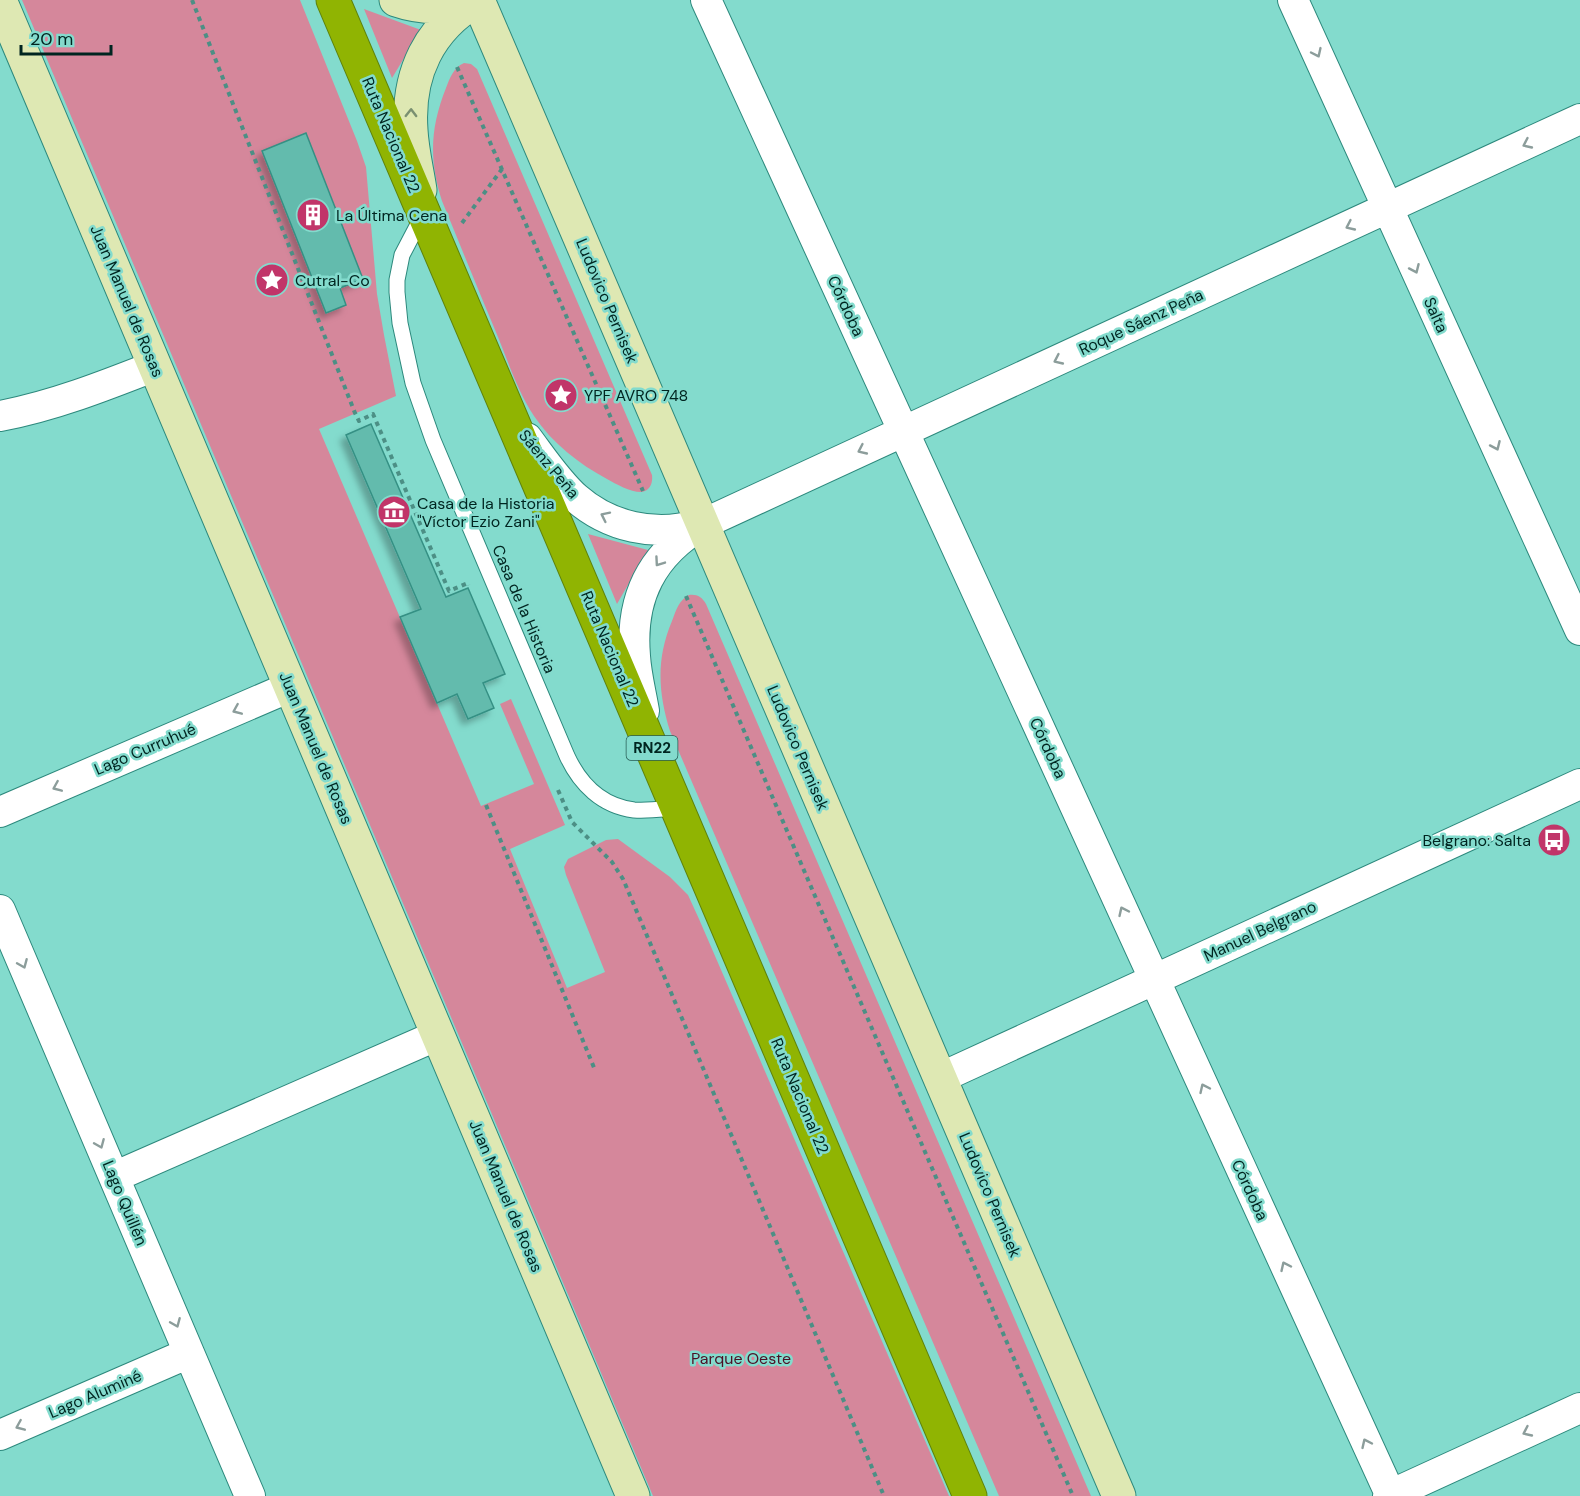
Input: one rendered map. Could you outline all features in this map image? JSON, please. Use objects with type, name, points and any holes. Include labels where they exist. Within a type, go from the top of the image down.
[{"type":"highway","name":"Ruta Nacional 22","points":[[333,0],[970,1496]]},
{"type":"street","name":"Juan Manuel de Rosas","points":[[0,0],[8,42],[155,366],[633,1496]]},
{"type":"street","points":[[396,0],[413,5],[435,7],[455,6],[477,0]]},
{"type":"street","points":[[424,213],[411,131],[410,108],[414,85],[420,63],[436,34],[458,12],[477,0]]},
{"type":"street","name":"Ludovico Pernisek","points":[[477,0],[1119,1496]]},
{"type":"street","name":"Córdoba","points":[[706,0],[1390,1496]]},
{"type":"street","name":"Salta","points":[[1293,0],[1580,630]]},
{"type":"street","name":"Roque Sáenz Peña","points":[[703,524],[1580,119]]},
{"type":"street","points":[[0,416],[43,406],[155,366]]},
{"type":"street","name":"Sáenz Peña","points":[[510,416],[561,482],[577,498],[606,518],[638,528],[659,531],[679,530],[703,524]]},
{"type":"street","points":[[649,740],[635,656],[634,632],[640,598],[660,559],[675,543],[703,524]]},
{"type":"street","name":"Lago Curruhué","points":[[0,812],[290,687]]},
{"type":"street","name":"Manuel Belgrano","points":[[940,1078],[1580,784]]},
{"type":"street","name":"Lago Quillén","points":[[0,910],[250,1496]]},
{"type":"street","points":[[114,1177],[438,1035]]},
{"type":"street","name":"Lago Aluminé","points":[[0,1434],[189,1353]]},
{"type":"street","points":[[1390,1496],[1580,1408]]},
{"type":"lane","name":"Casa de la Historia","points":[[424,213],[402,255],[397,292],[408,363],[432,440],[567,756],[581,780],[600,798],[623,808],[647,810],[677,808]]},
{"type":"path","points":[[192,0],[355,413],[359,421],[373,414],[449,591],[468,584],[473,594]]},
{"type":"path","points":[[457,67],[643,491]]},
{"type":"path","points":[[462,224],[502,169]]},
{"type":"path","points":[[686,596],[1073,1496]]},
{"type":"path","points":[[558,790],[572,822],[608,857],[623,879],[884,1496]]},
{"type":"path","points":[[486,805],[595,1070]]},
{"type":"green space","name":"Parque Oeste","points":[[22,0],[300,0],[366,167],[377,294],[396,396],[319,429],[481,806],[534,784],[500,704],[511,699],[565,825],[510,849],[567,988],[605,972],[566,875],[564,867],[568,859],[606,840],[618,839],[670,877],[688,895],[949,1496],[653,1496]]},
{"type":"green space","points":[[364,9],[421,30],[392,78]]},
{"type":"green space","points":[[464,63],[471,64],[477,69],[652,475],[652,481],[647,490],[632,491],[619,485],[586,467],[567,452],[541,426],[514,378],[442,201],[435,172],[433,144],[437,117],[451,77],[455,70]]},
{"type":"green space","points":[[588,534],[648,550],[617,604]]},
{"type":"green space","points":[[689,595],[699,596],[706,604],[1091,1496],[999,1496],[670,731],[661,689],[661,662],[675,613],[680,603]]},
{"type":"building","name":"La Última Cena","points":[[306,133],[363,279],[340,288],[346,305],[326,313],[262,151]]},
{"type":"building","name":"Casa de la Historia \"Víctor Ezio Zani\"","points":[[371,424],[446,597],[468,588],[505,674],[483,683],[494,708],[468,719],[457,694],[437,703],[400,617],[421,609],[346,435]]},
{"type":"place","name":"La Última Cena","points":[[313,215]]},
{"type":"place","name":"Cutral-Co","points":[[272,280]]},
{"type":"place","name":"YPF AVRO 748","points":[[561,395]]},
{"type":"place","name":"Casa de la Historia \"Víctor Ezio Zani\"","points":[[394,512]]},
{"type":"place","name":"Belgrano: Salta","points":[[1554,840]]}]
